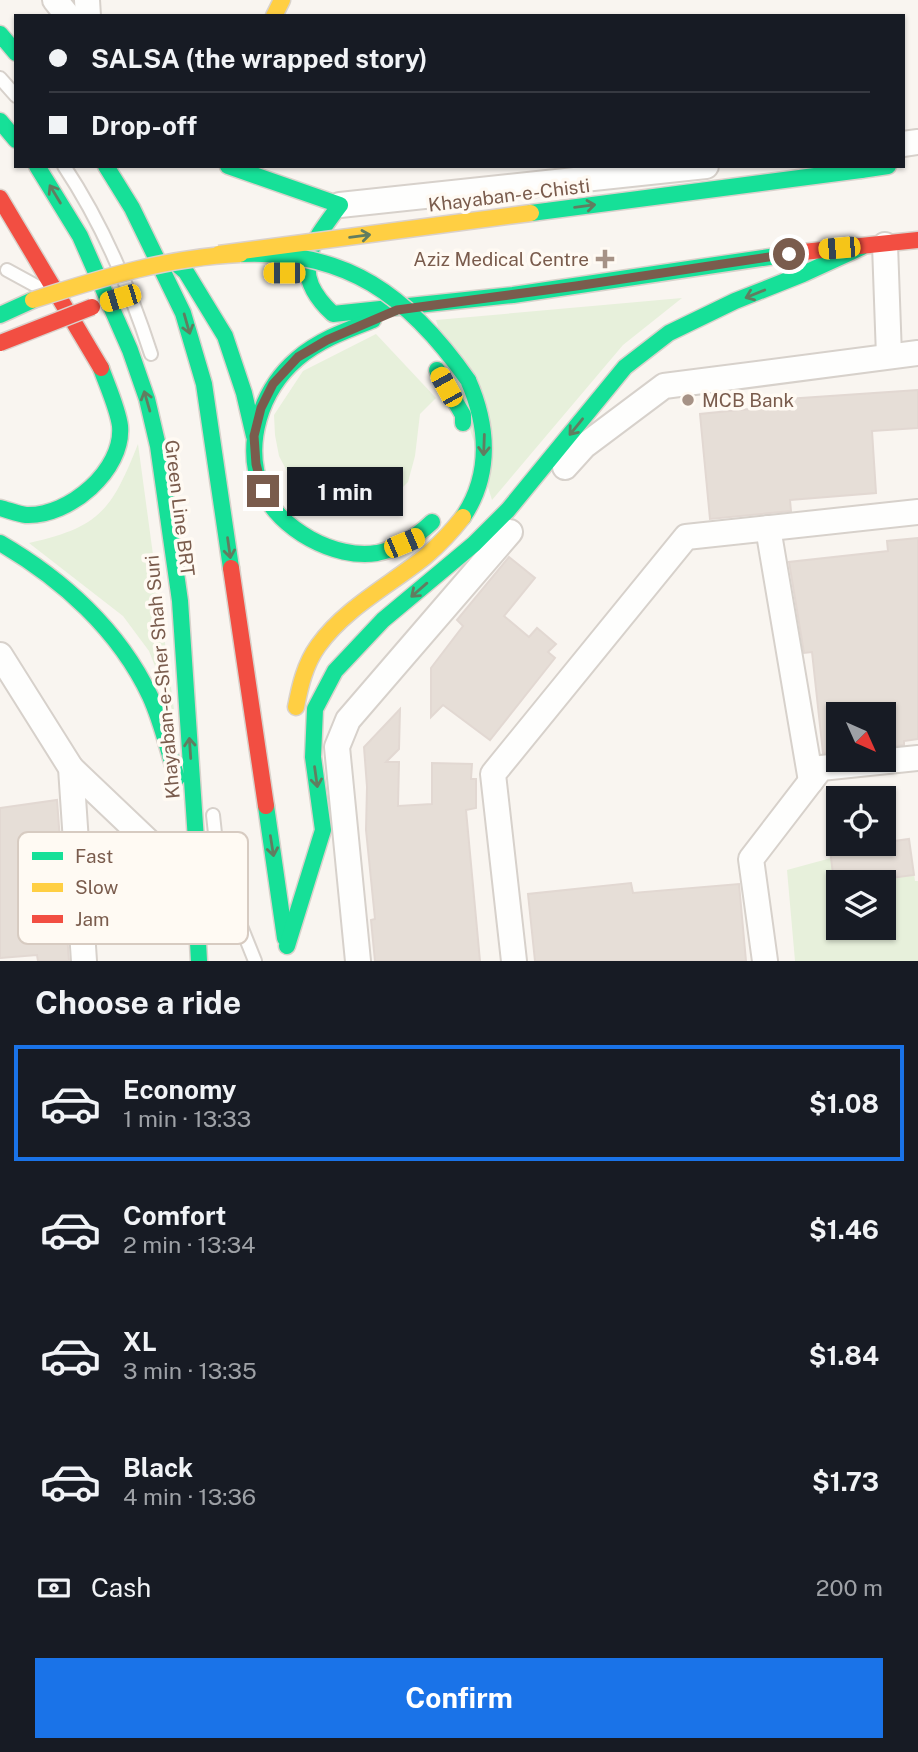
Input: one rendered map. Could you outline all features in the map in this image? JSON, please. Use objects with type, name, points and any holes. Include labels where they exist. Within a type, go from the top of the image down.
[{"type":"main road","points":[[0,34],[14,51]]},
{"type":"main road","points":[[0,121],[14,138]]},
{"type":"main road","name":"Khayaban-e-Sher Shah Suri","points":[[38,168],[80,236],[130,350],[147,399],[158,446],[180,601],[195,832]]},
{"type":"main road","points":[[107,168],[148,240],[183,313],[204,384],[287,953]]},
{"type":"main road","points":[[234,168],[340,205],[310,249],[306,267],[311,289],[320,304],[333,314],[396,316]]},
{"type":"main road","name":"Khayaban-e-Chisti","points":[[219,254],[874,168]]},
{"type":"main road","points":[[0,198],[99,361],[120,426],[115,454],[101,477],[81,497],[57,509],[27,515],[0,508]]},
{"type":"main road","points":[[148,240],[186,272],[215,317],[244,393],[263,491],[285,520],[323,545],[367,554],[417,537],[445,509]]},
{"type":"main road","points":[[254,436],[261,408],[273,384],[298,357],[327,340],[396,316],[816,250],[918,240]]},
{"type":"main road","points":[[287,953],[323,830],[313,757],[315,709],[335,671],[383,620],[474,544],[508,510],[625,367],[669,333],[735,301],[874,246]]},
{"type":"main road","points":[[0,315],[33,300],[126,270],[219,254],[297,255],[366,279],[390,294],[413,313],[443,345],[468,380],[481,408],[485,437],[482,481],[464,518],[426,555],[366,599],[318,646],[303,675],[293,728]]},
{"type":"main road","points":[[0,344],[81,310],[146,290],[209,275]]},
{"type":"main road","points":[[295,275],[326,282]]},
{"type":"main road","points":[[352,294],[396,316]]},
{"type":"main road","points":[[429,360],[463,415],[465,435]]},
{"type":"main road","points":[[0,542],[36,565],[83,607],[110,634],[132,666],[149,693],[159,719],[193,832]]},
{"type":"main road","points":[[287,953],[295,863]]},
{"type":"street","points":[[55,0],[66,14]]},
{"type":"street","points":[[340,205],[687,168]]},
{"type":"street","points":[[874,246],[889,356]]},
{"type":"street","points":[[358,961],[337,747],[348,720],[584,446],[664,386],[918,353]]},
{"type":"street","points":[[514,961],[493,774],[686,537],[918,512]]},
{"type":"street","points":[[768,528],[811,781]]},
{"type":"street","points":[[0,655],[71,768],[138,832]]},
{"type":"street","points":[[765,961],[751,859],[821,768],[918,758]]},
{"type":"street","points":[[71,768],[75,832]]},
{"type":"lane","points":[[0,78],[14,94]]},
{"type":"lane","points":[[65,168],[91,212],[131,299],[157,372]]},
{"type":"lane","points":[[0,258],[4,273],[62,300]]},
{"type":"lane","name":"Green Line BRT","points":[[186,545],[197,654]]},
{"type":"lane","points":[[212,803],[215,832]]},
{"type":"lane","points":[[248,941],[256,961]]},
{"type":"green space","points":[[682,298],[623,345],[492,500],[436,320]]},
{"type":"green space","points":[[376,334],[436,398],[420,414],[415,456],[408,482],[388,502],[362,513],[325,512],[298,492],[279,456],[274,415],[303,371]]},
{"type":"green space","points":[[138,444],[175,717],[149,651],[123,616],[29,543],[73,530],[101,512],[120,485]]},
{"type":"green space","points":[[909,839],[915,881],[918,881],[918,961],[795,961],[787,870],[831,858],[896,856],[896,841]]},
{"type":"building","points":[[918,390],[918,428],[872,431],[876,493],[790,500],[791,511],[710,519],[700,414],[788,405],[787,399]]},
{"type":"building","points":[[918,538],[918,739],[904,741],[904,745],[896,746],[896,702],[826,702],[826,753],[823,753],[812,652],[804,653],[789,562],[888,551],[887,541]]},
{"type":"building","points":[[509,557],[535,578],[504,616],[529,637],[537,628],[556,644],[548,652],[555,658],[490,740],[443,705],[431,717],[431,668],[463,626],[457,620]]},
{"type":"building","points":[[400,709],[399,749],[386,762],[399,762],[398,806],[432,804],[432,763],[472,764],[471,779],[476,779],[476,808],[466,810],[480,961],[375,961],[371,920],[375,919],[366,830],[364,747]]},
{"type":"building","points":[[57,800],[59,832],[18,832],[18,944],[68,944],[69,961],[38,961],[37,955],[0,958],[0,808]]},
{"type":"building","points":[[909,839],[914,875],[896,877],[896,870],[832,870],[831,856],[896,856],[896,841]]},
{"type":"building","points":[[631,883],[633,893],[739,884],[746,961],[535,961],[528,894]]},
{"type":"traffic: fast","points":[[0,34],[14,51]]},
{"type":"traffic: fast","points":[[0,121],[14,138]]},
{"type":"traffic: fast","points":[[38,168],[80,236],[130,350],[147,399],[158,446],[180,601],[195,832]]},
{"type":"traffic: fast","points":[[107,168],[132,208],[183,313],[204,384],[231,568]]},
{"type":"traffic: fast","points":[[234,168],[340,205],[320,234],[308,260],[311,285],[333,314],[513,295],[803,252]]},
{"type":"traffic: fast","points":[[861,170],[874,168]]},
{"type":"traffic: fast","points":[[531,213],[861,170]]},
{"type":"traffic: fast","points":[[287,946],[323,830],[313,757],[315,709],[335,671],[383,620],[474,544],[508,510],[625,367],[669,333],[735,301],[862,247]]},
{"type":"traffic: fast","points":[[240,254],[278,255],[312,260],[343,270],[372,284],[398,302],[422,324],[468,380]]},
{"type":"traffic: fast","points":[[179,266],[186,272],[225,336],[244,393],[254,436]]},
{"type":"traffic: fast","points":[[0,315],[33,300]]},
{"type":"traffic: fast","points":[[373,320],[314,346],[297,359],[274,386],[265,402],[255,437],[254,454],[262,490],[270,504],[295,529],[310,539],[344,552],[361,554],[392,549],[420,533],[432,522]]},
{"type":"traffic: fast","points":[[0,508],[26,515],[43,514],[76,499],[91,488],[103,474],[119,443],[120,426],[101,368]]},
{"type":"traffic: fast","points":[[437,370],[463,415],[463,423]]},
{"type":"traffic: fast","points":[[463,517],[479,484],[484,449],[480,414],[468,380]]},
{"type":"traffic: fast","points":[[0,543],[67,590],[87,608],[122,649],[150,696],[177,778]]},
{"type":"traffic: fast","points":[[266,806],[285,938]]},
{"type":"traffic: fast","points":[[198,944],[199,961]]},
{"type":"traffic: slow","points":[[275,14],[282,0]]},
{"type":"traffic: slow","points":[[219,254],[531,213]]},
{"type":"traffic: slow","points":[[33,300],[161,264],[240,254]]},
{"type":"traffic: slow","points":[[296,707],[310,660],[329,632],[355,608],[426,556],[463,517]]},
{"type":"traffic: jam","points":[[0,198],[101,368]]},
{"type":"traffic: jam","points":[[803,252],[918,240]]},
{"type":"traffic: jam","points":[[0,343],[92,307]]},
{"type":"traffic: jam","points":[[231,568],[266,806]]},
{"type":"place","name":"Aziz Medical Centre","points":[[605,259]]},
{"type":"place","name":"MCB Bank","points":[[688,400]]},
{"type":"route","points":[[263,491],[256,464],[254,436],[261,408],[273,384],[298,357],[327,340],[397,310],[789,254]]}]
